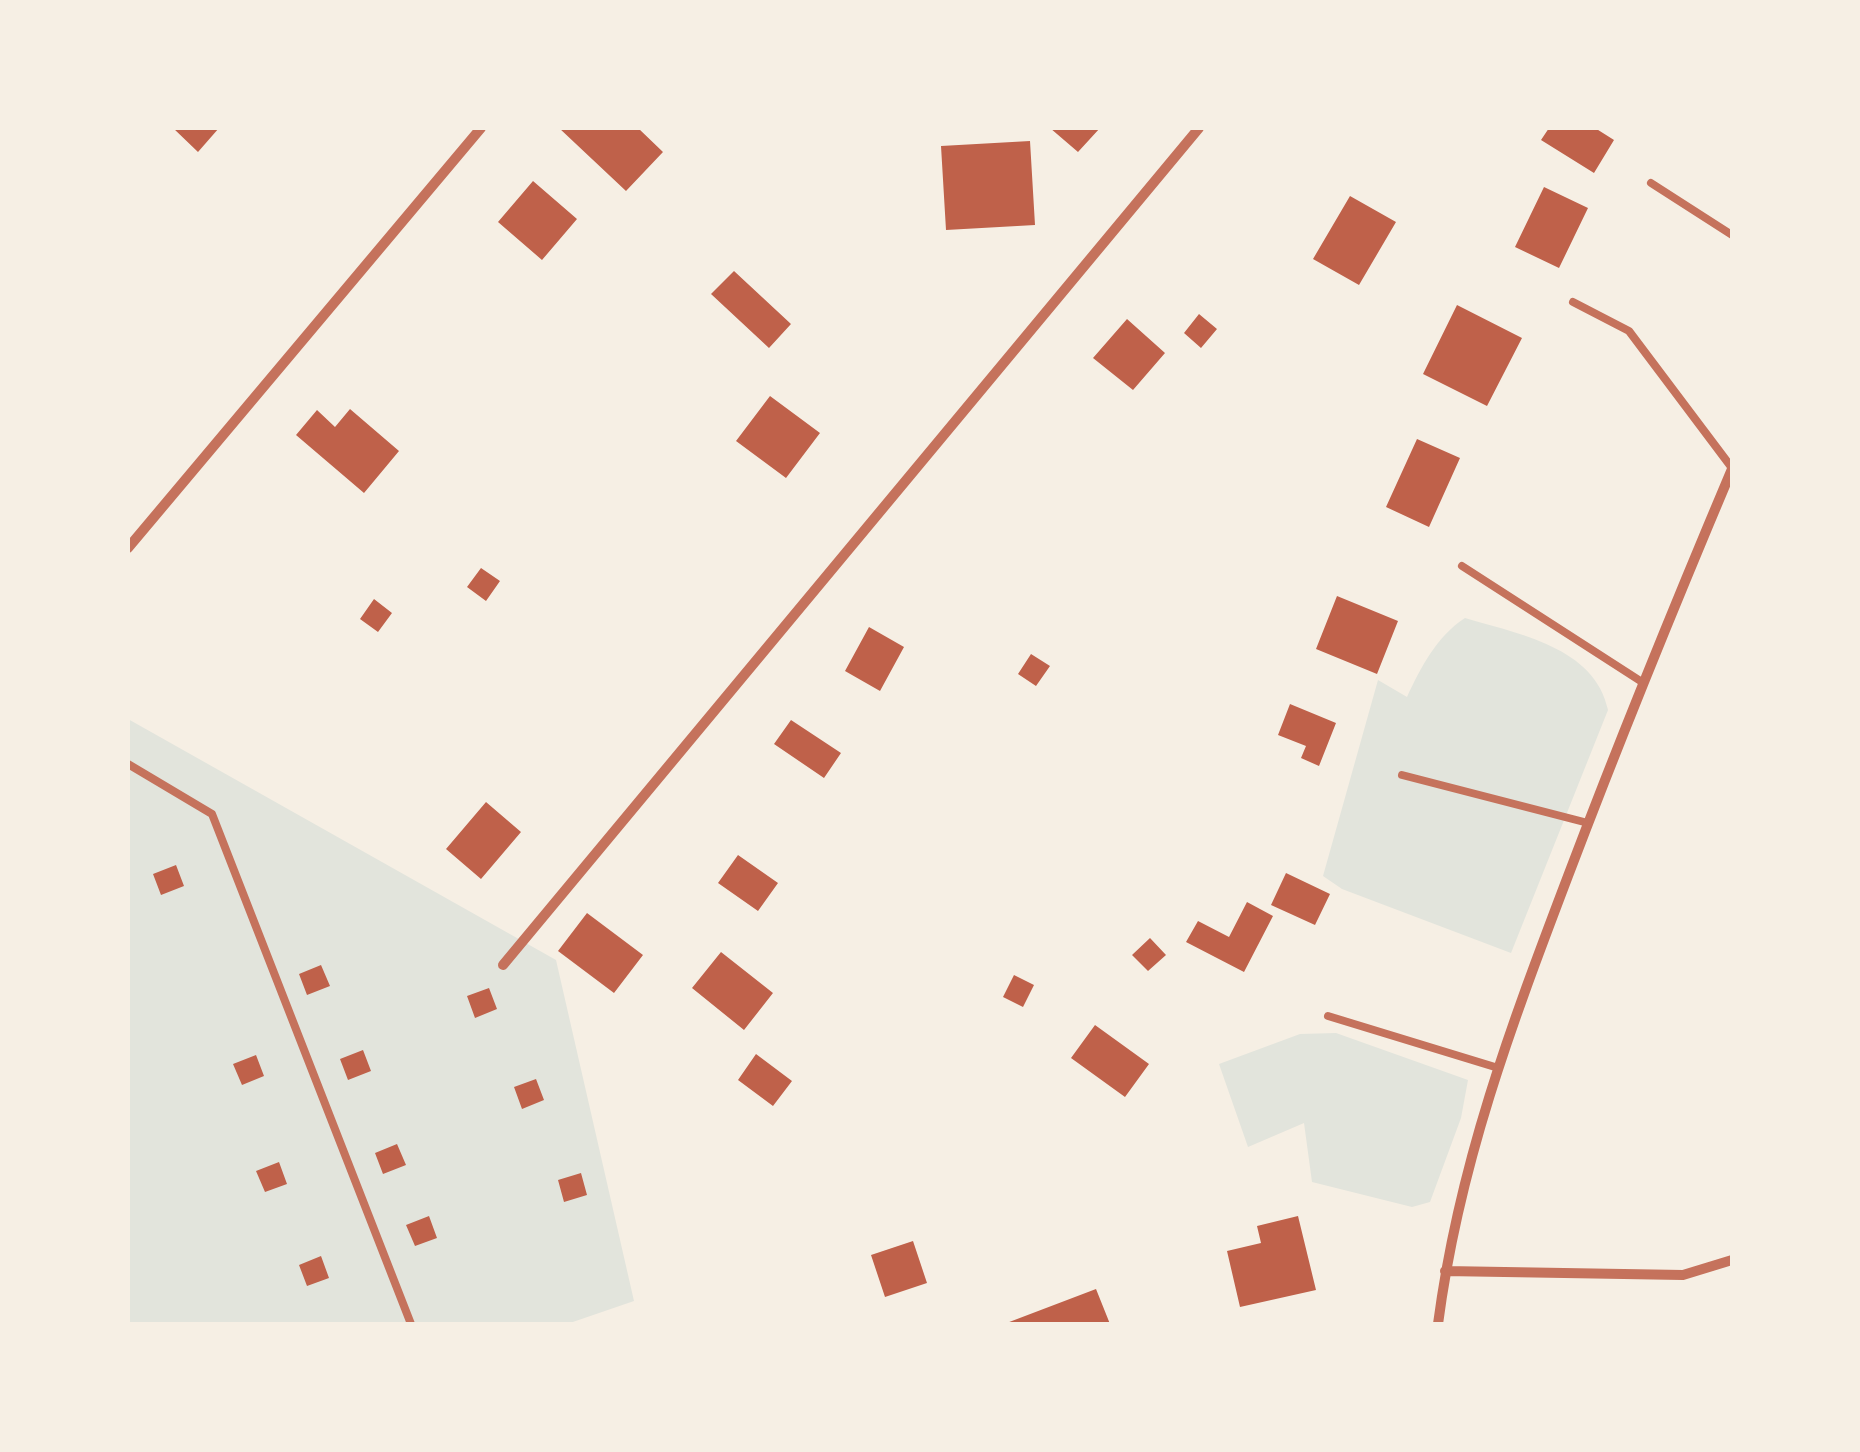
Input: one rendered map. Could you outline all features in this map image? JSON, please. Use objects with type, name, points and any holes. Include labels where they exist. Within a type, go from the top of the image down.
[{"type":"street","points":[[128,548],[481,128]]},
{"type":"street","points":[[503,965],[1199,128]]},
{"type":"street","points":[[1438,1324],[1445,1271],[1495,1067],[1642,682],[1732,468]]},
{"type":"street","points":[[1445,1271],[1683,1275],[1732,1260]]},
{"type":"lane","points":[[1650,183],[1732,235]]},
{"type":"lane","points":[[1573,302],[1629,331],[1732,468]]},
{"type":"lane","points":[[1462,566],[1642,682]]},
{"type":"lane","points":[[128,764],[212,814],[411,1324]]},
{"type":"lane","points":[[1402,775],[1588,823]]},
{"type":"lane","points":[[1328,1016],[1495,1067]]},
{"type":"shaded area","points":[[1465,618],[1552,646],[1571,657],[1588,671],[1608,710],[1511,953],[1342,889],[1323,876],[1378,680],[1407,697],[1438,643]]},
{"type":"shaded area","points":[[128,719],[556,960],[634,1301],[567,1324],[128,1324]]},
{"type":"shaded area","points":[[1336,1033],[1468,1080],[1461,1118],[1430,1202],[1412,1207],[1312,1182],[1304,1123],[1248,1147],[1219,1064],[1300,1034]]},
{"type":"building","points":[[173,128],[219,128],[198,152]]},
{"type":"building","points":[[559,128],[638,128],[663,152],[626,191]]},
{"type":"building","points":[[1050,128],[1100,128],[1078,152]]},
{"type":"building","points":[[1549,128],[1595,128],[1614,140],[1594,173],[1541,140]]},
{"type":"building","points":[[1030,141],[1035,225],[946,230],[941,146]]},
{"type":"building","points":[[533,181],[577,219],[542,260],[498,222]]},
{"type":"building","points":[[1544,187],[1588,208],[1559,268],[1515,247]]},
{"type":"building","points":[[1350,196],[1396,222],[1359,285],[1313,259]]},
{"type":"building","points":[[734,271],[791,324],[769,348],[711,294]]},
{"type":"building","points":[[1457,305],[1522,338],[1487,406],[1423,374]]},
{"type":"building","points":[[1199,314],[1217,329],[1201,348],[1184,333]]},
{"type":"building","points":[[1127,319],[1165,353],[1133,390],[1093,358]]},
{"type":"building","points":[[770,396],[820,433],[786,478],[736,441]]},
{"type":"building","points":[[350,409],[399,451],[364,493],[296,435],[317,410],[335,427]]},
{"type":"building","points":[[1417,439],[1460,458],[1429,527],[1386,507]]},
{"type":"building","points":[[481,568],[500,581],[486,601],[467,587]]},
{"type":"building","points":[[1337,596],[1398,621],[1377,674],[1316,649]]},
{"type":"building","points":[[374,599],[392,613],[378,632],[360,619]]},
{"type":"building","points":[[869,627],[904,647],[880,691],[845,671]]},
{"type":"building","points":[[1031,654],[1050,666],[1036,686],[1018,674]]},
{"type":"building","points":[[1290,704],[1336,723],[1319,766],[1301,758],[1306,746],[1278,735]]},
{"type":"building","points":[[791,720],[841,753],[824,778],[774,744]]},
{"type":"building","points":[[486,802],[521,832],[481,879],[446,849]]},
{"type":"building","points":[[738,855],[778,883],[758,911],[718,883]]},
{"type":"building","points":[[176,865],[184,886],[161,895],[153,874]]},
{"type":"building","points":[[1286,873],[1330,894],[1315,925],[1271,905]]},
{"type":"building","points":[[1247,902],[1273,916],[1244,972],[1186,942],[1198,921],[1229,937]]},
{"type":"building","points":[[587,913],[643,955],[614,993],[558,951]]},
{"type":"building","points":[[1150,938],[1166,955],[1148,971],[1132,955]]},
{"type":"building","points":[[721,952],[773,993],[744,1030],[692,988]]},
{"type":"building","points":[[321,965],[330,986],[307,995],[299,974]]},
{"type":"building","points":[[1014,975],[1034,985],[1023,1007],[1003,997]]},
{"type":"building","points":[[489,988],[497,1009],[475,1018],[467,996]]},
{"type":"building","points":[[1095,1025],[1149,1064],[1125,1097],[1071,1058]]},
{"type":"building","points":[[363,1050],[371,1071],[348,1080],[340,1059]]},
{"type":"building","points":[[756,1054],[792,1081],[773,1106],[738,1080]]},
{"type":"building","points":[[256,1055],[264,1076],[242,1085],[233,1064]]},
{"type":"building","points":[[536,1079],[544,1100],[522,1109],[514,1087]]},
{"type":"building","points":[[397,1144],[406,1165],[383,1174],[375,1153]]},
{"type":"building","points":[[279,1162],[287,1184],[265,1192],[256,1171]]},
{"type":"building","points":[[581,1173],[587,1195],[564,1202],[558,1180]]},
{"type":"building","points":[[429,1216],[437,1238],[415,1246],[406,1225]]},
{"type":"building","points":[[1298,1216],[1316,1290],[1240,1307],[1227,1251],[1261,1243],[1257,1226]]},
{"type":"building","points":[[913,1241],[927,1283],[885,1297],[871,1255]]},
{"type":"building","points":[[321,1256],[329,1278],[307,1286],[299,1265]]},
{"type":"building","points":[[1096,1289],[1110,1324],[1004,1324]]}]
